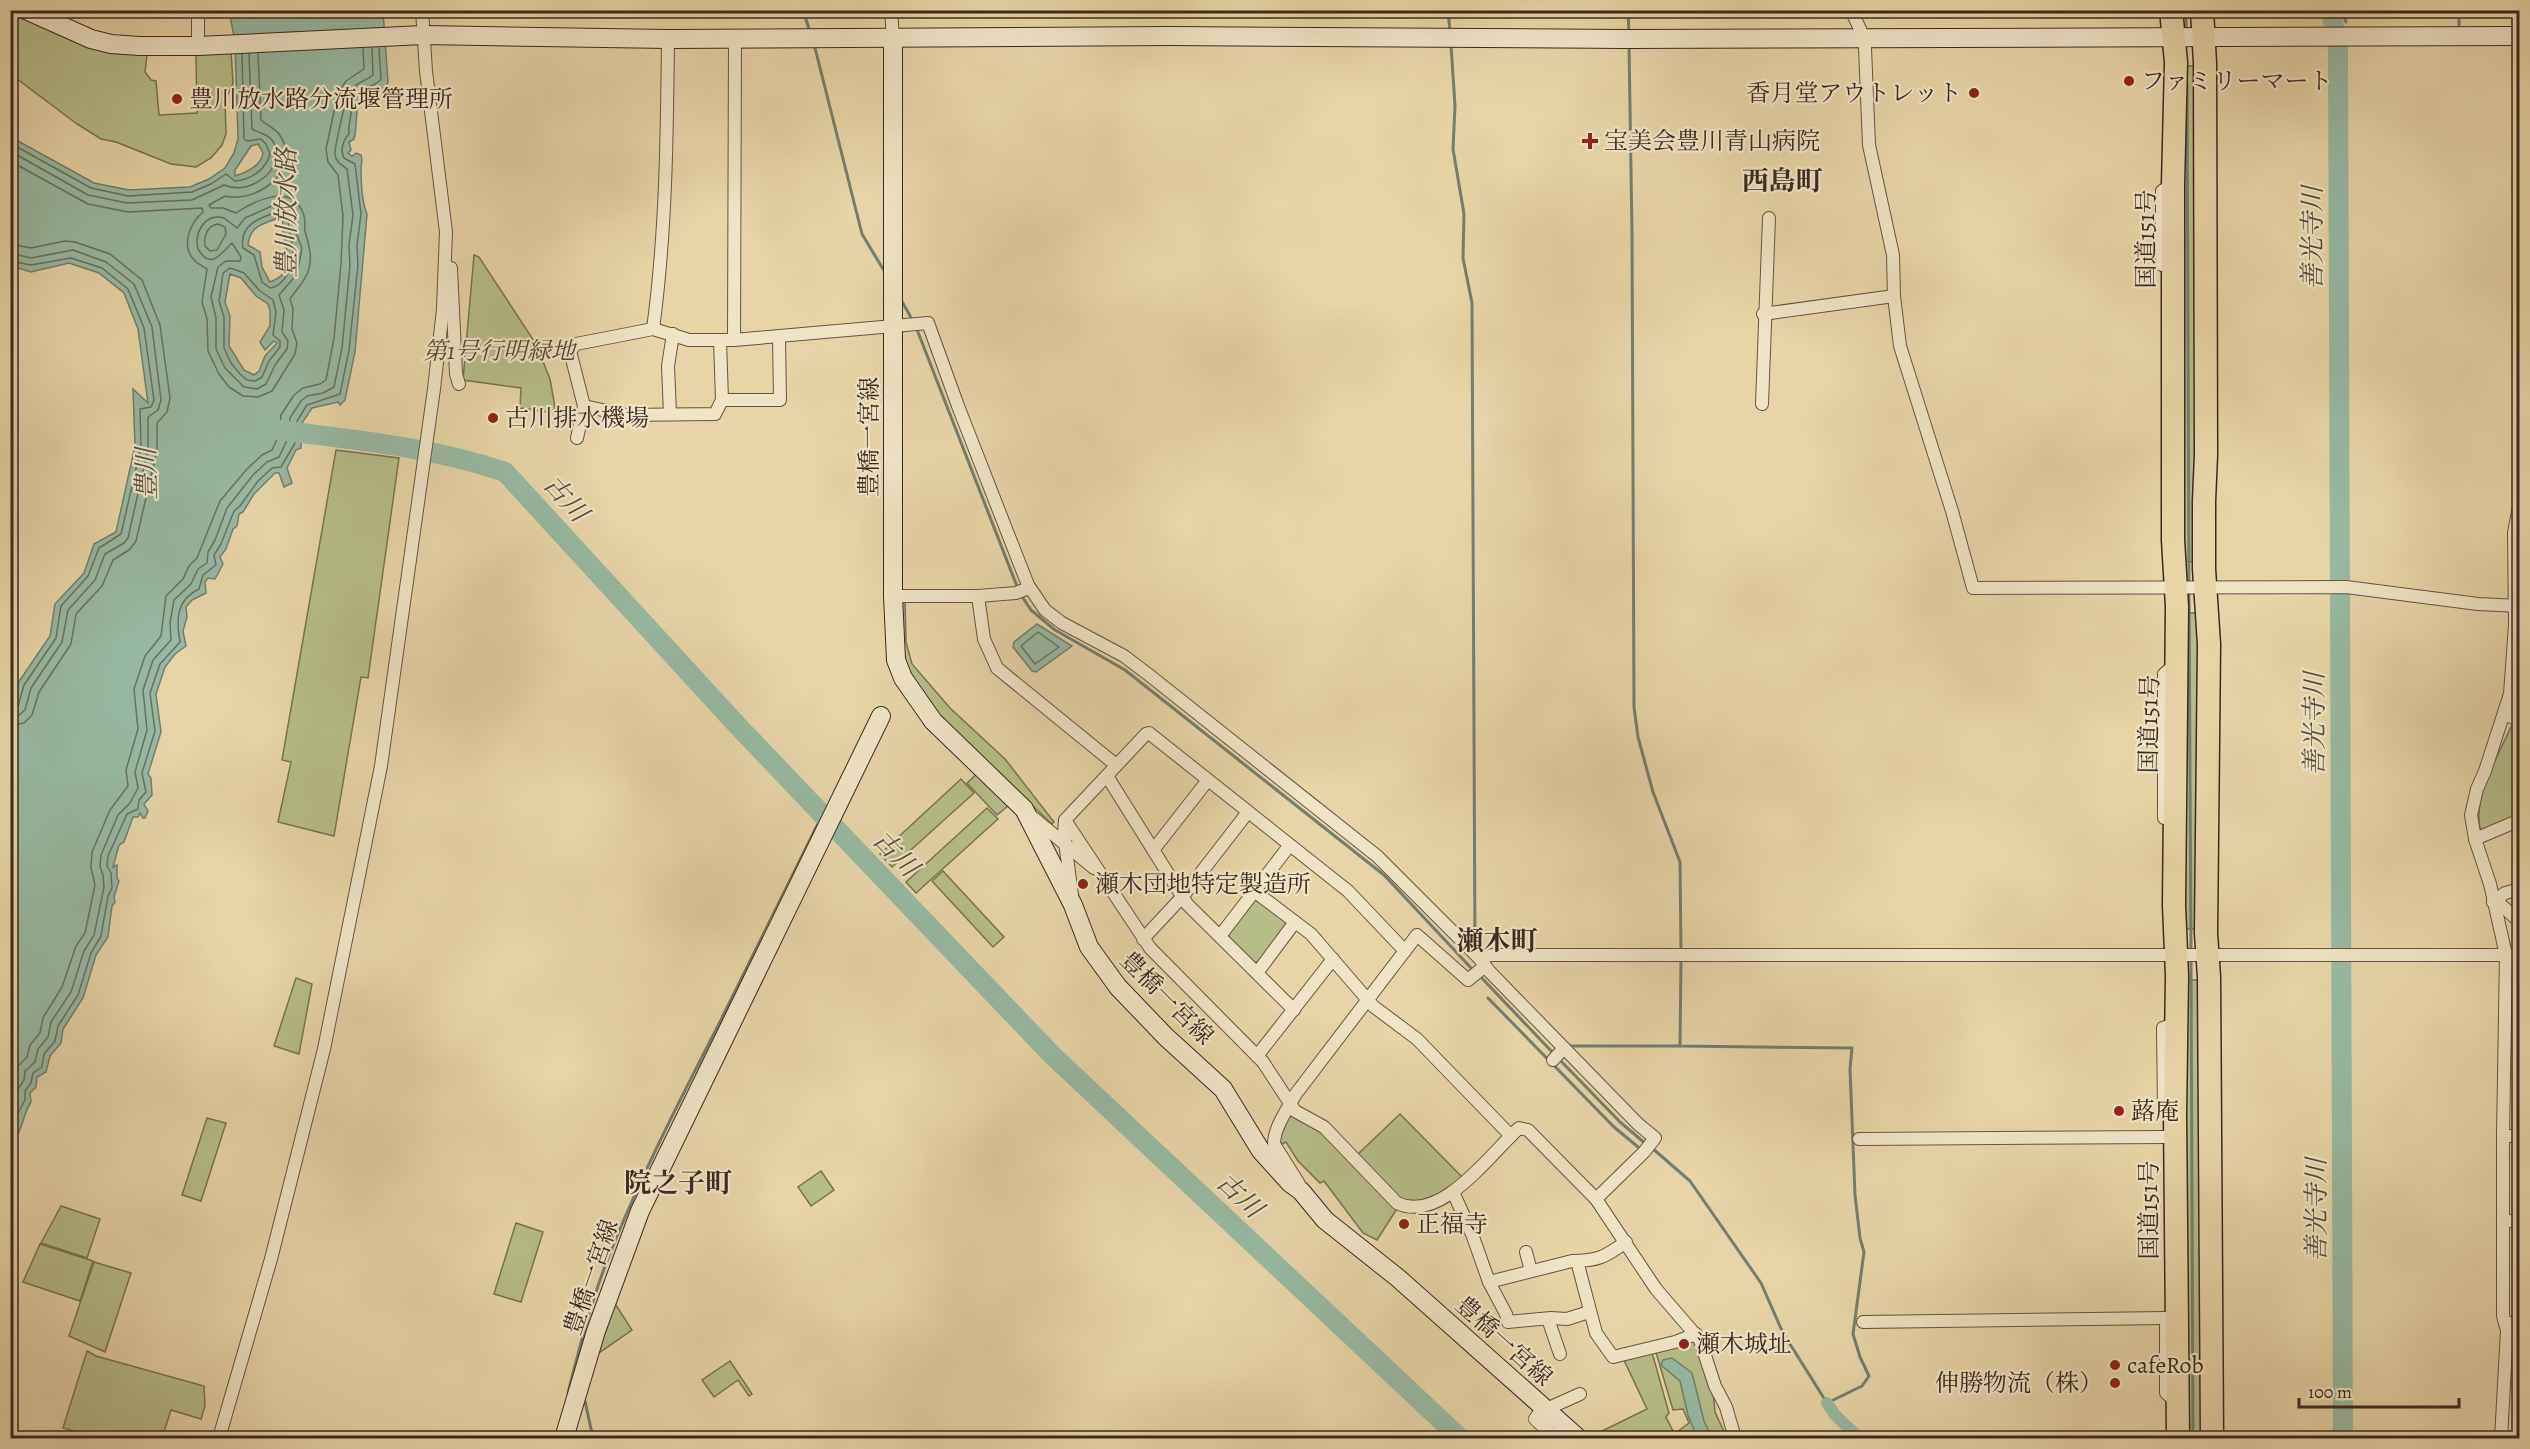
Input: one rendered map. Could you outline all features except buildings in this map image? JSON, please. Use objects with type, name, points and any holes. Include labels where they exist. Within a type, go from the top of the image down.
[{"type":"highway","name":"国道151号","points":[[2171,10],[2205,63],[2206,455],[2204,501],[2209,644],[2206,889],[2212,1438]]},
{"type":"highway","name":"国道151号","points":[[2178,1438],[2175,1115],[2178,1023],[2174,905],[2177,663],[2173,540],[2173,184],[2176,62],[2202,10]]},
{"type":"main road","points":[[26,10],[70,31],[111,44],[198,46],[423,35],[668,39],[2520,36]]},
{"type":"main road","name":"豊橋一宮線","points":[[893,39],[892,284],[900,325],[893,596],[896,660],[903,678],[933,721],[1024,808],[1073,905],[1089,947],[1118,987],[1166,1037],[1223,1089],[1261,1151],[1290,1183],[1301,1191],[1325,1220],[1398,1278],[1481,1350],[1520,1389],[1578,1438]]},
{"type":"main road","name":"豊橋一宮線","points":[[564,1438],[600,1319],[636,1221],[881,716]]},
{"type":"street","points":[[198,10],[198,46]]},
{"type":"street","points":[[219,1438],[271,1259],[324,1049],[381,766],[434,389],[446,244],[444,200],[435,147],[422,10]]},
{"type":"street","points":[[891,10],[893,39]]},
{"type":"street","points":[[1851,10],[1863,38],[1869,146],[1893,255],[1894,296],[1900,346],[1952,511],[1973,588],[2341,587],[2478,604],[2517,606]]},
{"type":"street","points":[[653,329],[662,268],[667,167],[668,39]]},
{"type":"street","points":[[734,340],[735,39]]},
{"type":"street","points":[[1762,404],[1769,218]]},
{"type":"street","points":[[446,244],[451,262],[456,374],[459,384]]},
{"type":"street","points":[[1764,314],[1894,296]]},
{"type":"street","points":[[577,438],[584,405],[570,351],[576,344],[653,329],[690,340],[734,340],[779,338],[928,323],[1024,591]]},
{"type":"street","points":[[670,414],[668,366],[672,334]]},
{"type":"street","points":[[722,400],[780,400],[779,338]]},
{"type":"street","points":[[584,405],[625,415],[715,414],[722,400],[720,340]]},
{"type":"street","points":[[2501,1438],[2507,1330],[2503,1221],[2506,955],[2490,884],[2475,839],[2471,815],[2472,803],[2505,714],[2510,694],[2517,606],[2514,533],[2519,504]]},
{"type":"street","points":[[893,596],[978,596],[1034,592],[1038,602],[1054,617],[1124,656],[1377,855],[1560,1053],[1655,1138],[1596,1198]]},
{"type":"street","points":[[978,596],[984,639],[997,668],[1116,765]]},
{"type":"street","points":[[2505,714],[2520,722]]},
{"type":"street","points":[[1073,905],[1064,834],[1065,820],[1149,733],[1348,891],[1405,951]]},
{"type":"street","points":[[1107,776],[1188,904],[1294,1010]]},
{"type":"street","points":[[1154,849],[1208,780]]},
{"type":"street","points":[[1024,808],[1101,874]]},
{"type":"street","points":[[1143,939],[1184,896],[1248,812]]},
{"type":"street","points":[[1065,820],[1143,939],[1257,1056],[1295,1111],[1324,1126],[1397,1203],[1412,1208],[1423,1208],[1453,1192],[1511,1136],[1522,1127],[1528,1130],[1596,1198],[1656,1289],[1696,1334],[1705,1350],[1715,1386],[1726,1407],[1735,1438]]},
{"type":"street","points":[[2475,839],[2520,820]]},
{"type":"street","points":[[1220,936],[1289,846]]},
{"type":"street","points":[[2493,902],[2505,893],[2520,889]]},
{"type":"street","points":[[1254,891],[1311,934],[1368,999],[1417,1039],[1511,1136]]},
{"type":"street","points":[[2493,902],[2500,904],[2520,922]]},
{"type":"street","points":[[1257,973],[1295,922]]},
{"type":"street","points":[[1301,1191],[1275,1144],[1274,1138],[1290,1105],[1420,931],[1470,980],[1478,963],[1492,956],[2520,955]]},
{"type":"street","points":[[1257,1056],[1333,959]]},
{"type":"street","points":[[2177,1402],[2166,1393],[2163,1028],[2178,1023]]},
{"type":"street","points":[[2503,1137],[2520,1136]]},
{"type":"street","points":[[1859,1139],[2165,1137]]},
{"type":"street","points":[[1453,1192],[1472,1234],[1489,1282],[1508,1322],[1567,1319],[1589,1312]]},
{"type":"street","points":[[2503,1221],[2520,1221]]},
{"type":"street","points":[[1489,1282],[1577,1261],[1603,1258],[1626,1242]]},
{"type":"street","points":[[1526,1252],[1531,1271]]},
{"type":"street","points":[[1577,1261],[1596,1333],[1612,1357],[1675,1342],[1696,1334]]},
{"type":"street","points":[[1863,1322],[2166,1318]]},
{"type":"street","points":[[1548,1319],[1560,1354]]},
{"type":"street","points":[[2505,1324],[2520,1322]]},
{"type":"street","points":[[1561,1438],[1551,1434],[1535,1419],[1540,1412],[1547,1411],[1580,1394]]},
{"type":"green space","points":[[11,11],[18,11],[124,53],[147,55],[145,72],[151,80],[156,81],[159,115],[197,113],[196,54],[231,51],[233,83],[225,101],[226,134],[222,145],[211,158],[196,167],[171,164],[116,142],[101,139],[17,79],[11,86]]},
{"type":"green space","points":[[2186,66],[2198,66],[2195,562],[2180,561],[2179,195],[2187,126]]},
{"type":"green space","name":"第1号行明緑地","points":[[474,255],[479,257],[536,344],[550,379],[556,413],[520,408],[521,388],[463,380]]},
{"type":"green space","points":[[336,450],[399,458],[368,678],[361,677],[334,836],[278,822],[291,762],[282,760]]},
{"type":"green space","points":[[902,602],[905,602],[906,642],[912,664],[950,708],[1005,759],[1054,822],[1052,824],[958,736],[930,705],[905,671]]},
{"type":"green space","points":[[2185,613],[2200,613],[2198,929],[2183,929]]},
{"type":"green space","points":[[2511,727],[2519,728],[2519,816],[2485,832],[2480,828],[2479,815],[2483,789]]},
{"type":"green space","points":[[981,770],[1014,801],[997,815],[967,783]]},
{"type":"green space","points":[[961,779],[974,793],[892,867],[880,854]]},
{"type":"green space","points":[[987,808],[998,819],[916,893],[906,882]]},
{"type":"green space","points":[[817,824],[821,828],[725,1017],[722,1016]]},
{"type":"green space","points":[[943,871],[1004,937],[993,947],[932,881]]},
{"type":"green space","points":[[1260,900],[1285,920],[1286,929],[1261,962],[1252,962],[1229,939],[1229,931],[1252,901]]},
{"type":"green space","points":[[296,978],[312,984],[299,1054],[274,1046]]},
{"type":"green space","points":[[2186,980],[2202,980],[2203,1438],[2184,1438]]},
{"type":"green space","points":[[1400,1114],[1462,1177],[1430,1201],[1417,1203],[1405,1200],[1394,1193],[1357,1155]]},
{"type":"green space","points":[[1289,1116],[1318,1127],[1398,1207],[1377,1240],[1363,1233],[1324,1181],[1320,1183],[1298,1161],[1286,1142],[1282,1144],[1279,1141]]},
{"type":"green space","points":[[207,1118],[226,1123],[201,1201],[182,1195]]},
{"type":"green space","points":[[821,1171],[834,1190],[811,1206],[798,1187]]},
{"type":"green space","points":[[61,1206],[100,1219],[87,1258],[41,1243]]},
{"type":"green space","points":[[516,1223],[543,1232],[521,1302],[494,1294]]},
{"type":"green space","points":[[40,1244],[93,1261],[80,1301],[23,1282]]},
{"type":"green space","points":[[94,1262],[131,1273],[105,1352],[69,1336]]},
{"type":"green space","points":[[612,1299],[632,1330],[593,1357]]},
{"type":"green space","points":[[1693,1340],[1712,1379],[1715,1412],[1727,1438],[1597,1438],[1594,1435],[1647,1409],[1622,1356],[1651,1349],[1669,1413],[1666,1417],[1673,1431],[1677,1432],[1689,1423],[1683,1409],[1673,1410],[1655,1349]]},
{"type":"green space","points":[[87,1351],[96,1356],[204,1386],[205,1406],[201,1419],[171,1410],[162,1438],[100,1438],[63,1428]]},
{"type":"green space","points":[[730,1361],[752,1394],[749,1396],[738,1380],[714,1397],[702,1380]]},
{"type":"water","points":[[229,11],[383,11],[388,82],[385,88],[373,90],[361,99],[354,139],[349,142],[351,150],[348,153],[352,156],[356,153],[362,157],[362,192],[367,214],[355,352],[345,400],[340,405],[338,402],[312,408],[302,423],[301,448],[296,450],[287,468],[292,483],[284,487],[279,473],[275,473],[254,494],[243,512],[239,514],[237,526],[233,529],[226,549],[220,557],[223,564],[215,579],[208,578],[205,582],[206,593],[192,600],[186,607],[187,617],[183,631],[186,646],[175,654],[165,667],[156,694],[161,732],[148,774],[151,778],[152,795],[144,804],[148,811],[145,818],[140,813],[138,817],[133,817],[124,842],[119,845],[113,867],[117,865],[119,881],[114,897],[115,902],[112,906],[108,937],[96,955],[83,998],[63,1029],[61,1043],[50,1056],[46,1072],[37,1077],[36,1087],[30,1093],[31,1102],[18,1134],[11,1143],[11,714],[18,683],[50,636],[55,604],[84,573],[94,544],[116,532],[135,446],[133,389],[148,403],[138,329],[124,293],[99,273],[69,263],[31,272],[11,266],[11,137],[94,183],[129,190],[190,187],[209,179],[225,168],[234,153],[238,139],[235,41]],"holes":[[[258,144],[263,153],[260,162],[235,176],[235,170],[251,146]],[[278,218],[283,221],[287,263],[280,277],[270,282],[262,267],[260,252],[248,245],[251,234],[262,225]],[[230,274],[241,278],[256,296],[268,304],[270,326],[260,342],[265,350],[274,341],[277,343],[265,356],[259,371],[254,375],[244,370],[229,346],[230,316],[225,302]]]},
{"type":"water","points":[[1037,624],[1072,646],[1036,672],[1032,671],[1013,647],[1014,642]]},
{"type":"water","points":[[1672,1358],[1692,1373],[1704,1421],[1712,1438],[1697,1438],[1688,1415],[1680,1381],[1661,1365],[1663,1360]]},
{"type":"waterway","points":[[803,10],[810,32]]},
{"type":"waterway","points":[[1448,10],[1450,32]]},
{"type":"waterway","points":[[1628,10],[1629,33]]},
{"type":"waterway","points":[[2186,10],[2186,30]]},
{"type":"waterway","name":"善光寺川","points":[[2331,10],[2338,50],[2343,1438]]},
{"type":"waterway","points":[[2342,10],[2346,22]]},
{"type":"waterway","points":[[2459,10],[2459,25]]},
{"type":"waterway","points":[[814,44],[862,234],[886,274]]},
{"type":"waterway","points":[[1451,45],[1455,106],[1453,149],[1464,214],[1463,258],[1472,303],[1475,948]]},
{"type":"waterway","points":[[1629,45],[1634,707],[1638,737],[1653,792],[1680,862],[1681,952]]},
{"type":"waterway","points":[[2187,84],[2189,585]]},
{"type":"waterway","points":[[900,298],[913,321]]},
{"type":"waterway","points":[[916,327],[1018,589]]},
{"type":"waterway","name":"古川","points":[[278,430],[422,450],[505,472],[737,725],[1052,1055],[1460,1438]]},
{"type":"waterway","points":[[2189,591],[2191,951]]},
{"type":"waterway","points":[[1021,595],[1031,610],[1055,630],[1125,670],[1384,875],[1473,970]]},
{"type":"waterway","points":[[570,1394],[568,1393],[592,1305],[627,1212],[684,1093],[764,936]]},
{"type":"waterway","points":[[2191,957],[2193,1438]]},
{"type":"waterway","points":[[1652,1148],[1690,1181],[1761,1283],[1783,1333],[1827,1403],[1862,1386],[1869,1376],[1853,1334],[1864,1252],[1855,1195],[1850,1069],[1852,1048],[1680,1046],[1681,959]]},
{"type":"waterway","points":[[1478,974],[1554,1054]]},
{"type":"waterway","points":[[1488,998],[1614,1127],[1638,1147]]},
{"type":"waterway","points":[[1568,1046],[1680,1046]]},
{"type":"waterway","points":[[1559,1059],[1620,1122],[1646,1144]]},
{"type":"waterway","points":[[581,1399],[585,1401],[593,1438]]},
{"type":"waterway","points":[[1827,1403],[1835,1415],[1859,1438]]},
{"type":"place","name":"ファミリーマート","points":[[2129,81]]},
{"type":"place","name":"香月堂アウトレット","points":[[1974,93]]},
{"type":"place","name":"豊川放水路分流堰管理所","points":[[177,99]]},
{"type":"place","name":"宝美会豊川青山病院","points":[[1590,141]]},
{"type":"place","name":"古川排水機場","points":[[493,418]]},
{"type":"place","name":"瀬木団地特定製造所","points":[[1083,884]]},
{"type":"place","name":"蕗庵","points":[[2119,1111]]},
{"type":"place","name":"正福寺","points":[[1404,1224]]},
{"type":"place","name":"瀬木城址","points":[[1684,1344]]},
{"type":"place","name":"cafeRob","points":[[2115,1365]]},
{"type":"place","name":"伸勝物流（株）","points":[[2115,1383]]},
{"type":"district","name":"西島町","points":[[1782,181]]},
{"type":"district","name":"瀬木町","points":[[1497,941]]},
{"type":"district","name":"院之子町","points":[[678,1183]]},
{"type":"water label","name":"豊川放水路","points":[[286,213]]},
{"type":"water label","name":"豊川","points":[[146,474]]}]
